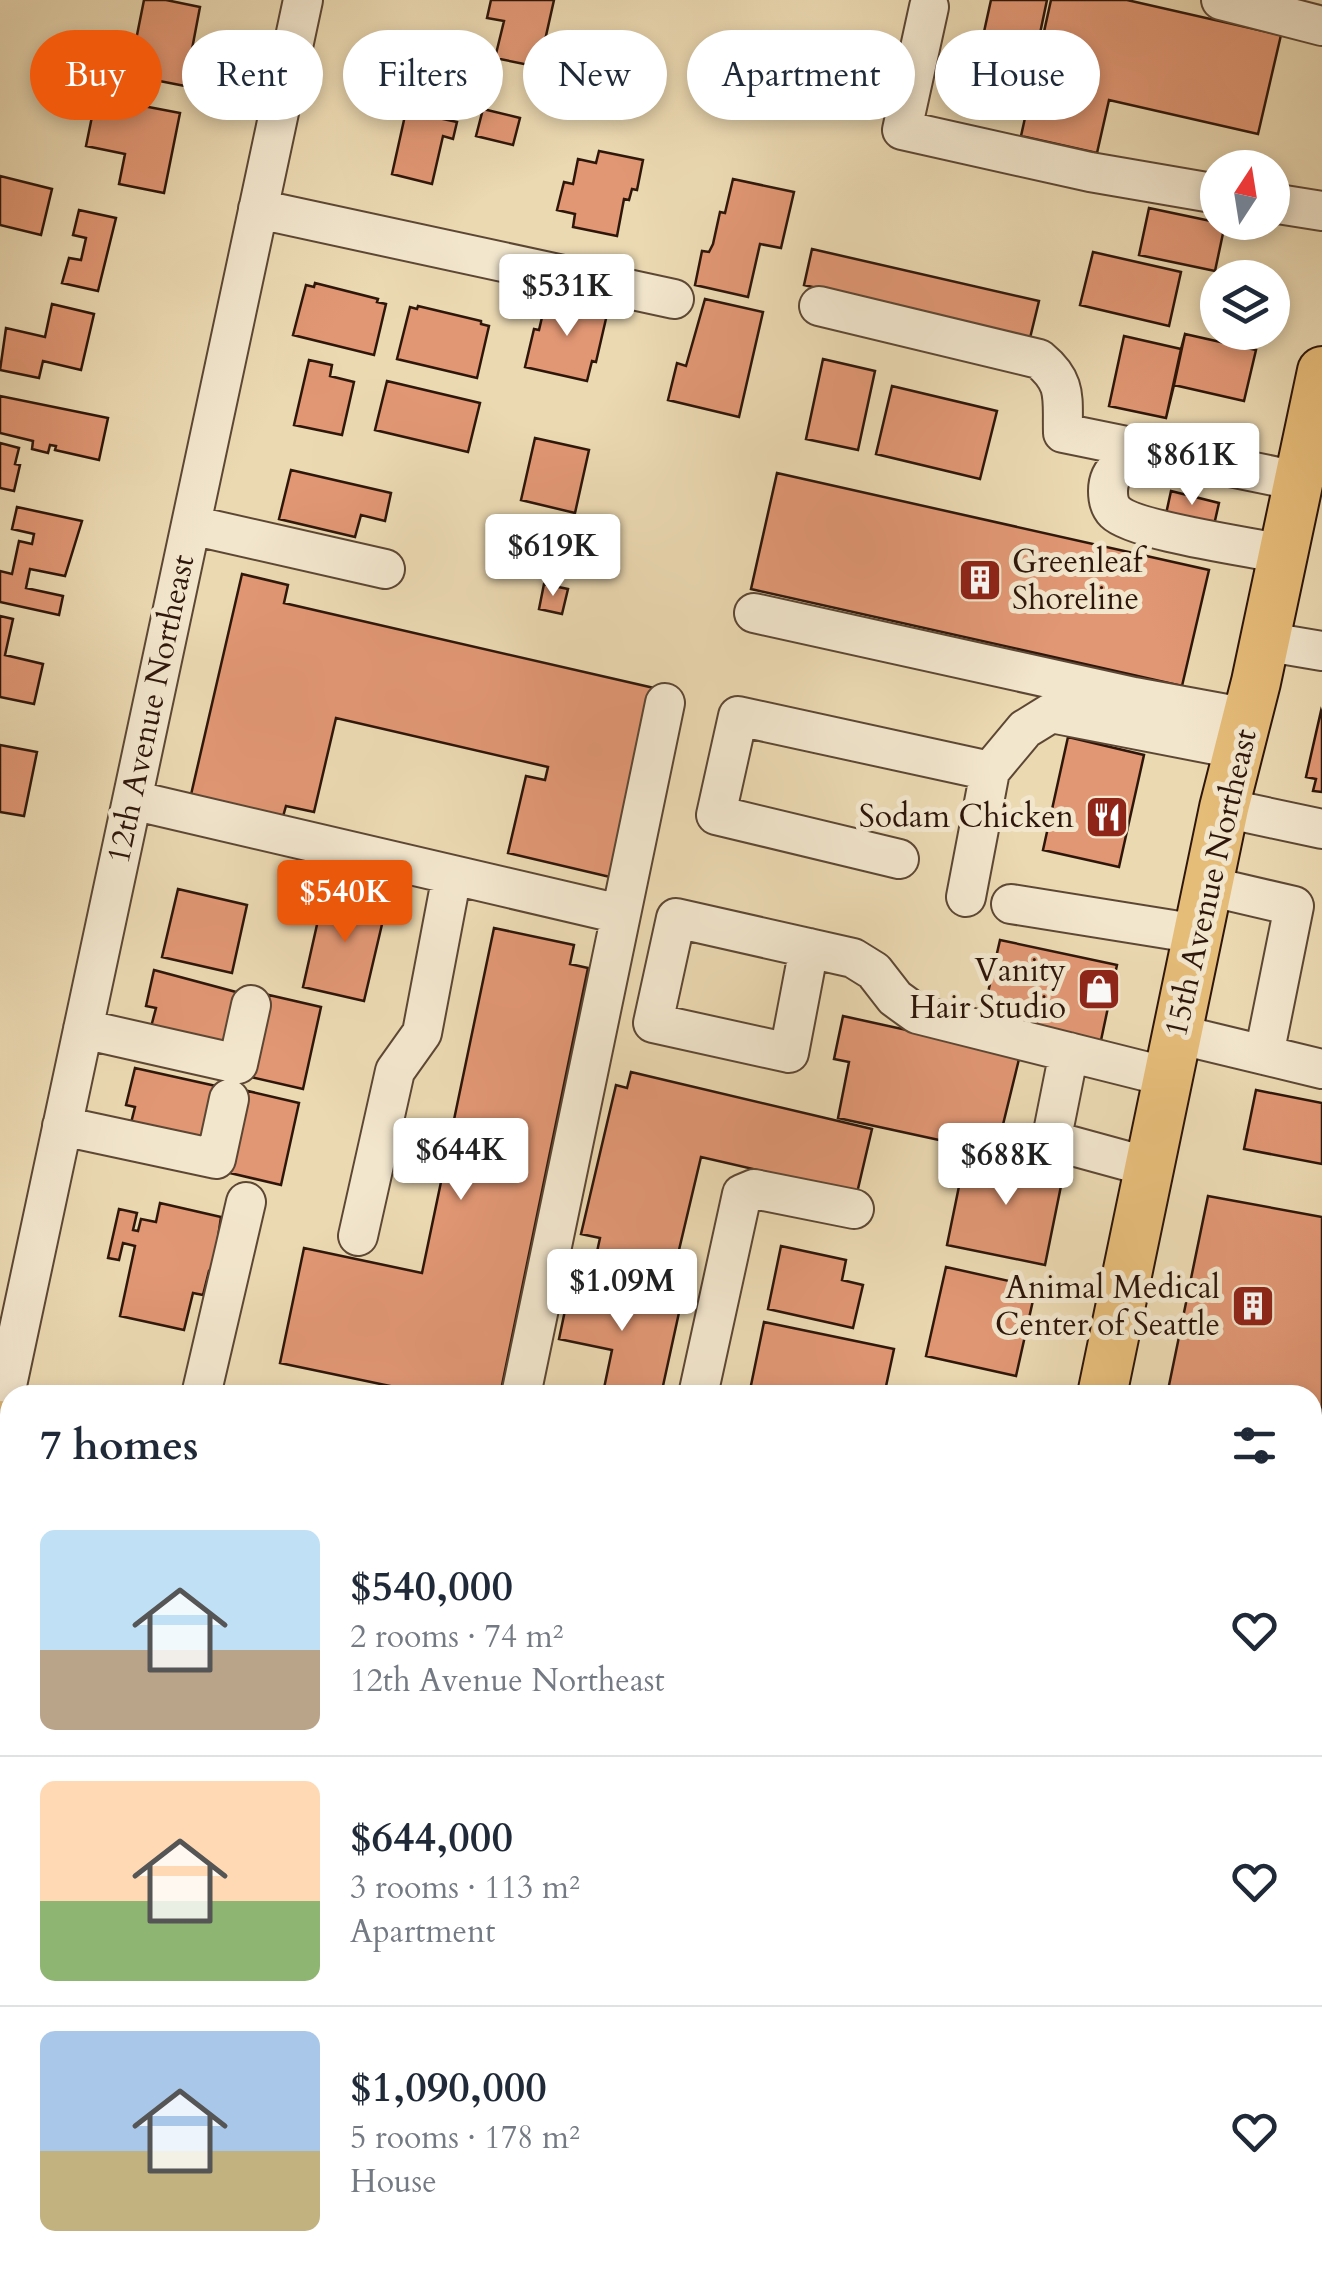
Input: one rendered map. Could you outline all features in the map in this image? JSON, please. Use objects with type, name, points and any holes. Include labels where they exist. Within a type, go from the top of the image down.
[{"type":"main road","name":"15th Avenue Northeast","points":[[1104,1385],[1224,808],[1244,734],[1322,371]]},
{"type":"street","name":"12th Avenue Northeast","points":[[8,1385],[303,0]]},
{"type":"street","points":[[1222,0],[1322,26]]},
{"type":"street","points":[[929,7],[902,130],[1090,172],[1200,191]]},
{"type":"street","points":[[1290,206],[1322,211]]},
{"type":"street","points":[[258,209],[674,299]]},
{"type":"street","points":[[819,306],[1039,359],[1056,373],[1062,384],[1063,433],[1298,482]]},
{"type":"street","points":[[1150,451],[1119,464],[1108,484],[1108,502],[1118,515],[1142,524],[1283,554]]},
{"type":"street","points":[[191,525],[385,568]]},
{"type":"street","points":[[754,612],[1132,712],[1244,734]]},
{"type":"street","points":[[1264,640],[1322,650]]},
{"type":"street","points":[[523,1385],[665,702]]},
{"type":"street","points":[[966,897],[990,772],[1026,729],[1051,713],[1132,712]]},
{"type":"street","points":[[899,858],[716,815],[738,716],[990,772]]},
{"type":"street","points":[[132,800],[620,914]]},
{"type":"street","points":[[1224,808],[1322,829]]},
{"type":"street","points":[[358,1236],[395,1071],[422,1033],[452,875]]},
{"type":"street","points":[[1208,886],[1294,906],[1264,1055]]},
{"type":"street","points":[[1012,904],[1198,934]]},
{"type":"street","points":[[809,948],[789,1053],[653,1023],[676,918],[809,948],[853,958],[874,971],[904,1008],[917,1014],[1069,1052],[1264,1055],[1322,1069]]},
{"type":"street","points":[[83,1029],[238,1064],[251,1005]]},
{"type":"street","points":[[1069,1052],[1052,1137],[1150,1167]]},
{"type":"street","points":[[62,1126],[216,1159],[229,1100]]},
{"type":"street","points":[[700,1385],[742,1194],[754,1190],[854,1210]]},
{"type":"street","points":[[203,1385],[246,1202]]},
{"type":"building","points":[[144,0],[200,7],[196,30],[182,30],[182,85],[162,82],[162,30],[138,30]]},
{"type":"building","points":[[491,0],[554,0],[547,30],[523,30],[523,64],[503,60],[504,21],[487,18]]},
{"type":"building","points":[[991,0],[1047,0],[1041,30],[984,30]]},
{"type":"building","points":[[1051,0],[1127,0],[1281,35],[1258,134],[1109,100],[1097,153],[1021,136],[1025,120],[1100,120],[1100,30],[1044,30]]},
{"type":"building","points":[[162,110],[180,113],[164,193],[119,184],[125,154],[86,146],[91,120],[162,120]]},
{"type":"building","points":[[503,114],[520,118],[513,145],[476,136],[480,120],[503,120]]},
{"type":"building","points":[[404,120],[457,122],[453,139],[443,136],[432,184],[392,174]]},
{"type":"building","points":[[599,151],[643,160],[637,190],[632,189],[629,200],[624,199],[617,236],[573,227],[575,214],[557,210],[564,182],[573,184],[578,159],[596,163]]},
{"type":"building","points":[[0,176],[52,189],[41,235],[0,225]]},
{"type":"building","points":[[733,179],[794,192],[781,248],[760,244],[748,297],[695,285],[702,251],[709,252],[713,244]]},
{"type":"building","points":[[1149,208],[1200,219],[1200,240],[1222,240],[1217,260],[1200,260],[1200,268],[1139,255]]},
{"type":"building","points":[[79,210],[116,218],[98,291],[62,283],[69,258],[81,260],[86,238],[73,235]]},
{"type":"building","points":[[812,249],[1039,301],[1030,338],[804,285]]},
{"type":"building","points":[[1093,252],[1181,272],[1169,326],[1080,305]]},
{"type":"building","points":[[315,283],[386,304],[374,355],[293,335],[306,285],[314,287]]},
{"type":"building","points":[[547,296],[608,310],[596,362],[592,361],[587,381],[525,367]]},
{"type":"building","points":[[705,299],[763,312],[739,417],[668,400],[677,363],[686,366]]},
{"type":"building","points":[[52,304],[94,314],[81,370],[43,361],[39,378],[0,370],[6,328],[45,337]]},
{"type":"building","points":[[410,307],[489,326],[477,378],[397,359]]},
{"type":"building","points":[[1185,334],[1200,337],[1200,350],[1256,350],[1244,401],[1174,385],[1166,418],[1109,406],[1124,336],[1181,349]]},
{"type":"building","points":[[1185,334],[1200,337],[1200,350],[1256,350],[1244,401],[1174,385]]},
{"type":"building","points":[[1124,336],[1181,349],[1166,418],[1109,406]]},
{"type":"building","points":[[823,359],[875,371],[858,450],[806,439]]},
{"type":"building","points":[[309,360],[332,365],[330,376],[354,382],[342,435],[294,425]]},
{"type":"building","points":[[387,381],[480,403],[468,452],[375,430]]},
{"type":"building","points":[[892,386],[997,411],[980,479],[876,454]]},
{"type":"building","points":[[0,396],[108,418],[99,460],[55,450],[56,446],[50,445],[48,453],[32,449],[33,441],[0,433]]},
{"type":"building","points":[[535,438],[589,450],[575,513],[521,500]]},
{"type":"building","points":[[0,443],[19,448],[14,491],[0,488]]},
{"type":"building","points":[[291,470],[391,493],[385,521],[361,515],[355,537],[279,519]]},
{"type":"building","name":"Greenleaf Shoreline","points":[[777,473],[1209,570],[1182,686],[751,589]]},
{"type":"building","points":[[1171,491],[1219,503],[1214,525],[1166,514]]},
{"type":"building","points":[[17,507],[82,521],[65,576],[30,569],[26,588],[63,596],[59,615],[0,602],[0,571],[12,574],[19,541],[32,544],[34,534],[12,529]]},
{"type":"building","points":[[242,574],[288,585],[284,603],[654,688],[610,877],[508,853],[526,776],[545,780],[548,767],[336,718],[314,812],[286,806],[282,820],[190,799]]},
{"type":"building","points":[[544,584],[568,589],[562,614],[539,609]]},
{"type":"building","points":[[0,616],[13,619],[5,655],[43,664],[34,704],[0,697]]},
{"type":"building","points":[[1321,711],[1322,792],[1313,791],[1316,779],[1306,777]]},
{"type":"building","points":[[1068,737],[1144,755],[1119,867],[1043,850]]},
{"type":"building","points":[[0,745],[37,752],[24,816],[0,812]]},
{"type":"building","points":[[178,889],[247,905],[232,973],[162,957]]},
{"type":"building","points":[[325,889],[387,903],[364,1001],[303,987]]},
{"type":"building","points":[[494,928],[574,945],[570,964],[588,968],[502,1385],[385,1385],[280,1363],[304,1248],[422,1273]]},
{"type":"building","points":[[1000,940],[1117,965],[1100,1045],[982,1019]]},
{"type":"building","points":[[154,970],[236,992],[224,1044],[151,1027],[156,1008],[146,1006]]},
{"type":"building","points":[[269,995],[321,1007],[303,1089],[251,1077]]},
{"type":"building","points":[[843,1016],[1020,1055],[997,1149],[986,1145],[985,1150],[838,1118],[849,1062],[834,1059]]},
{"type":"building","points":[[135,1068],[216,1086],[203,1140],[131,1123],[135,1107],[126,1105]]},
{"type":"building","points":[[631,1072],[872,1129],[857,1193],[701,1157],[670,1288],[593,1270],[600,1238],[581,1234],[616,1085],[627,1088]]},
{"type":"building","points":[[1256,1090],[1322,1103],[1322,1164],[1244,1149]]},
{"type":"building","points":[[248,1091],[299,1103],[281,1185],[230,1173]]},
{"type":"building","points":[[966,1152],[1064,1171],[1045,1265],[947,1245]]},
{"type":"building","name":"Animal Medical Center of Seattle","points":[[1208,1196],[1322,1217],[1322,1385],[1169,1385]]},
{"type":"building","points":[[160,1203],[221,1217],[213,1272],[209,1271],[203,1295],[193,1293],[184,1330],[120,1316],[135,1246],[123,1243],[119,1260],[108,1258],[119,1209],[137,1213],[133,1230],[138,1231],[141,1219],[156,1222]]},
{"type":"building","points":[[781,1246],[846,1260],[842,1280],[863,1285],[853,1328],[768,1309]]},
{"type":"building","points":[[946,1267],[1036,1287],[1016,1376],[926,1356]]},
{"type":"building","points":[[572,1277],[629,1289],[627,1297],[680,1308],[663,1385],[605,1385],[612,1350],[559,1339]]},
{"type":"building","points":[[764,1322],[894,1349],[886,1385],[751,1385]]},
{"type":"place","name":"Greenleaf Shoreline","points":[[980,580]]},
{"type":"place","name":"Sodam Chicken","points":[[1107,817]]},
{"type":"place","name":"Vanity Hair Studio","points":[[1099,989]]},
{"type":"place","name":"Animal Medical Center of Seattle","points":[[1253,1306]]}]
